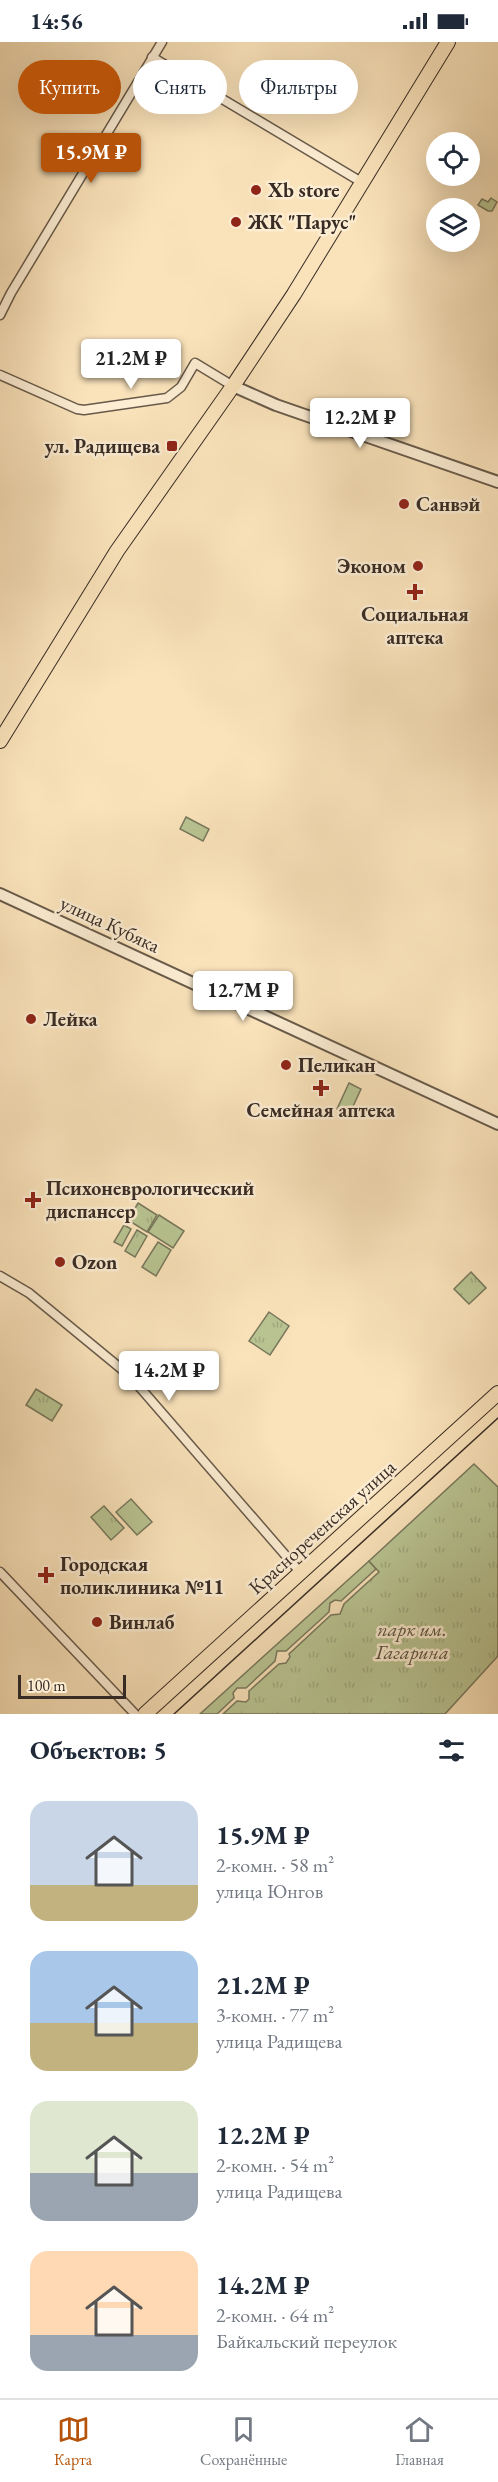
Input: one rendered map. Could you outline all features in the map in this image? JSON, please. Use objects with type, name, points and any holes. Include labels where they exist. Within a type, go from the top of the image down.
[{"type":"main road","points":[[0,741],[117,551],[233,386],[363,183],[448,42]]},
{"type":"main road","name":"Краснореченская улица","points":[[145,1714],[498,1393]]},
{"type":"street","points":[[0,315],[162,42]]},
{"type":"street","points":[[152,57],[363,183]]},
{"type":"street","points":[[0,375],[80,410],[167,398],[181,387],[195,363],[233,386],[276,405],[498,482]]},
{"type":"street","name":"улица Кубяка","points":[[0,894],[498,1124]]},
{"type":"street","points":[[0,1275],[29,1293],[130,1376],[300,1572]]},
{"type":"street","points":[[0,1572],[135,1714]]},
{"type":"green space","points":[[491,198],[497,202],[492,211],[480,206],[482,199],[488,202]]},
{"type":"green space","points":[[186,817],[209,829],[203,841],[180,829]]},
{"type":"green space","points":[[349,1083],[361,1089],[349,1115],[337,1109]]},
{"type":"green space","points":[[138,1203],[157,1215],[147,1232],[128,1220]]},
{"type":"green space","points":[[159,1215],[184,1231],[173,1248],[148,1232]]},
{"type":"green space","points":[[124,1225],[131,1229],[122,1246],[114,1242]]},
{"type":"green space","points":[[137,1230],[147,1236],[135,1257],[125,1251]]},
{"type":"green space","points":[[158,1242],[171,1250],[156,1276],[142,1267]]},
{"type":"green space","points":[[471,1272],[486,1288],[469,1304],[454,1289]]},
{"type":"green space","points":[[269,1312],[289,1326],[270,1355],[249,1341]]},
{"type":"green space","points":[[36,1389],[62,1405],[52,1421],[26,1405]]},
{"type":"green space","name":"парк им. Гагарина","points":[[474,1464],[498,1487],[498,1656],[445,1714],[223,1714],[237,1701],[246,1702],[249,1699],[249,1691],[279,1664],[286,1663],[290,1657],[289,1654],[331,1615],[340,1614],[344,1604],[379,1572],[369,1561]]},
{"type":"green space","points":[[131,1499],[152,1522],[137,1535],[116,1512]]},
{"type":"green space","points":[[104,1506],[124,1528],[111,1540],[91,1517]]},
{"type":"green space","points":[[369,1561],[376,1569],[341,1601],[335,1600],[330,1603],[329,1612],[286,1651],[277,1651],[275,1661],[246,1688],[237,1688],[233,1693],[234,1698],[217,1714],[200,1714]]},
{"type":"tram line","points":[[174,1714],[498,1418]]},
{"type":"place","name":"Xb store","points":[[256,190]]},
{"type":"place","name":"ЖК \"Парус\"","points":[[236,222]]},
{"type":"place","name":"ул. Радищева","points":[[172,446]]},
{"type":"place","name":"Санвэй","points":[[404,504]]},
{"type":"place","name":"Эконом","points":[[418,566]]},
{"type":"place","name":"Социальная аптека","points":[[415,592]]},
{"type":"place","name":"Лейка","points":[[31,1019]]},
{"type":"place","name":"Пеликан","points":[[286,1065]]},
{"type":"place","name":"Семейная аптека","points":[[321,1088]]},
{"type":"place","name":"Психоневрологический диспансер","points":[[33,1200]]},
{"type":"place","name":"Ozon","points":[[60,1262]]},
{"type":"place","name":"Городская поликлиника №11","points":[[46,1575]]},
{"type":"place","name":"Винлаб","points":[[97,1622]]}]
